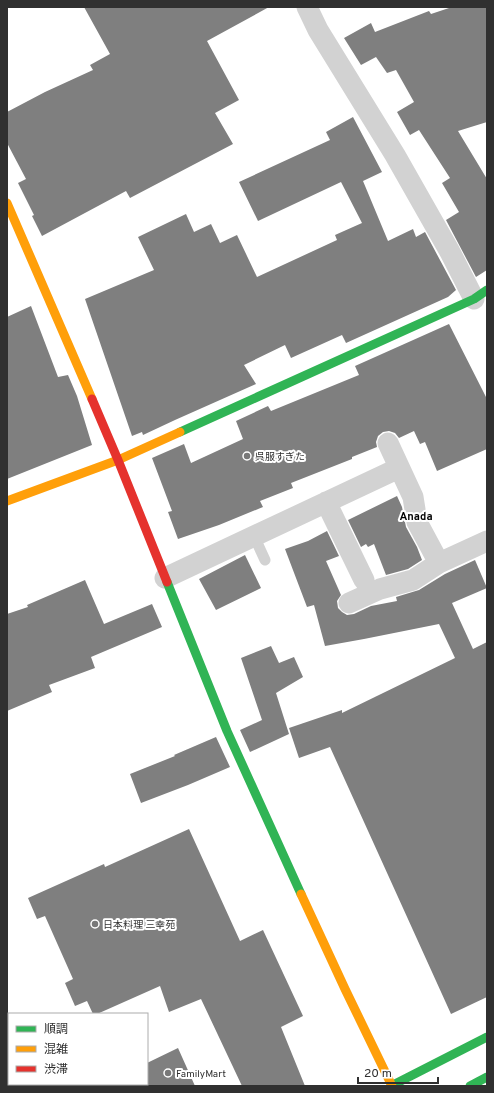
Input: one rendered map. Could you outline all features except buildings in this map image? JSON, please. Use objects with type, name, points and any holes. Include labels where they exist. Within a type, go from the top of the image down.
[{"type":"main road","points":[[7,203],[118,460],[230,738],[345,989],[392,1086],[487,1037]]},
{"type":"main road","points":[[7,501],[118,460],[480,295]]},
{"type":"main road","points":[[470,1086],[487,1077]]},
{"type":"street","points":[[307,7],[318,30],[395,155],[450,252],[480,295]]},
{"type":"street","points":[[388,443],[413,497],[417,522],[439,563]]},
{"type":"street","points":[[165,578],[399,468]]},
{"type":"street","points":[[326,502],[364,580]]},
{"type":"street","points":[[349,603],[380,589],[413,580],[439,563],[486,543]]},
{"type":"lane","points":[[254,536],[265,560]]},
{"type":"traffic: fast","points":[[180,432],[474,299],[487,290]]},
{"type":"traffic: fast","points":[[167,582],[227,731],[301,894]]},
{"type":"traffic: fast","points":[[391,1086],[487,1037]]},
{"type":"traffic: fast","points":[[470,1086],[487,1077]]},
{"type":"traffic: slow","points":[[7,203],[92,399]]},
{"type":"traffic: slow","points":[[7,501],[118,460],[180,432]]},
{"type":"traffic: slow","points":[[301,894],[392,1086]]},
{"type":"traffic: jam","points":[[92,399],[167,582]]},
{"type":"place","name":"呉服すぎた","points":[[247,456]]},
{"type":"place","name":"日本料理 三幸苑","points":[[95,924]]},
{"type":"place","name":"FamilyMart","points":[[168,1073]]},
{"type":"district","name":"Anada","points":[[416,516]]}]
